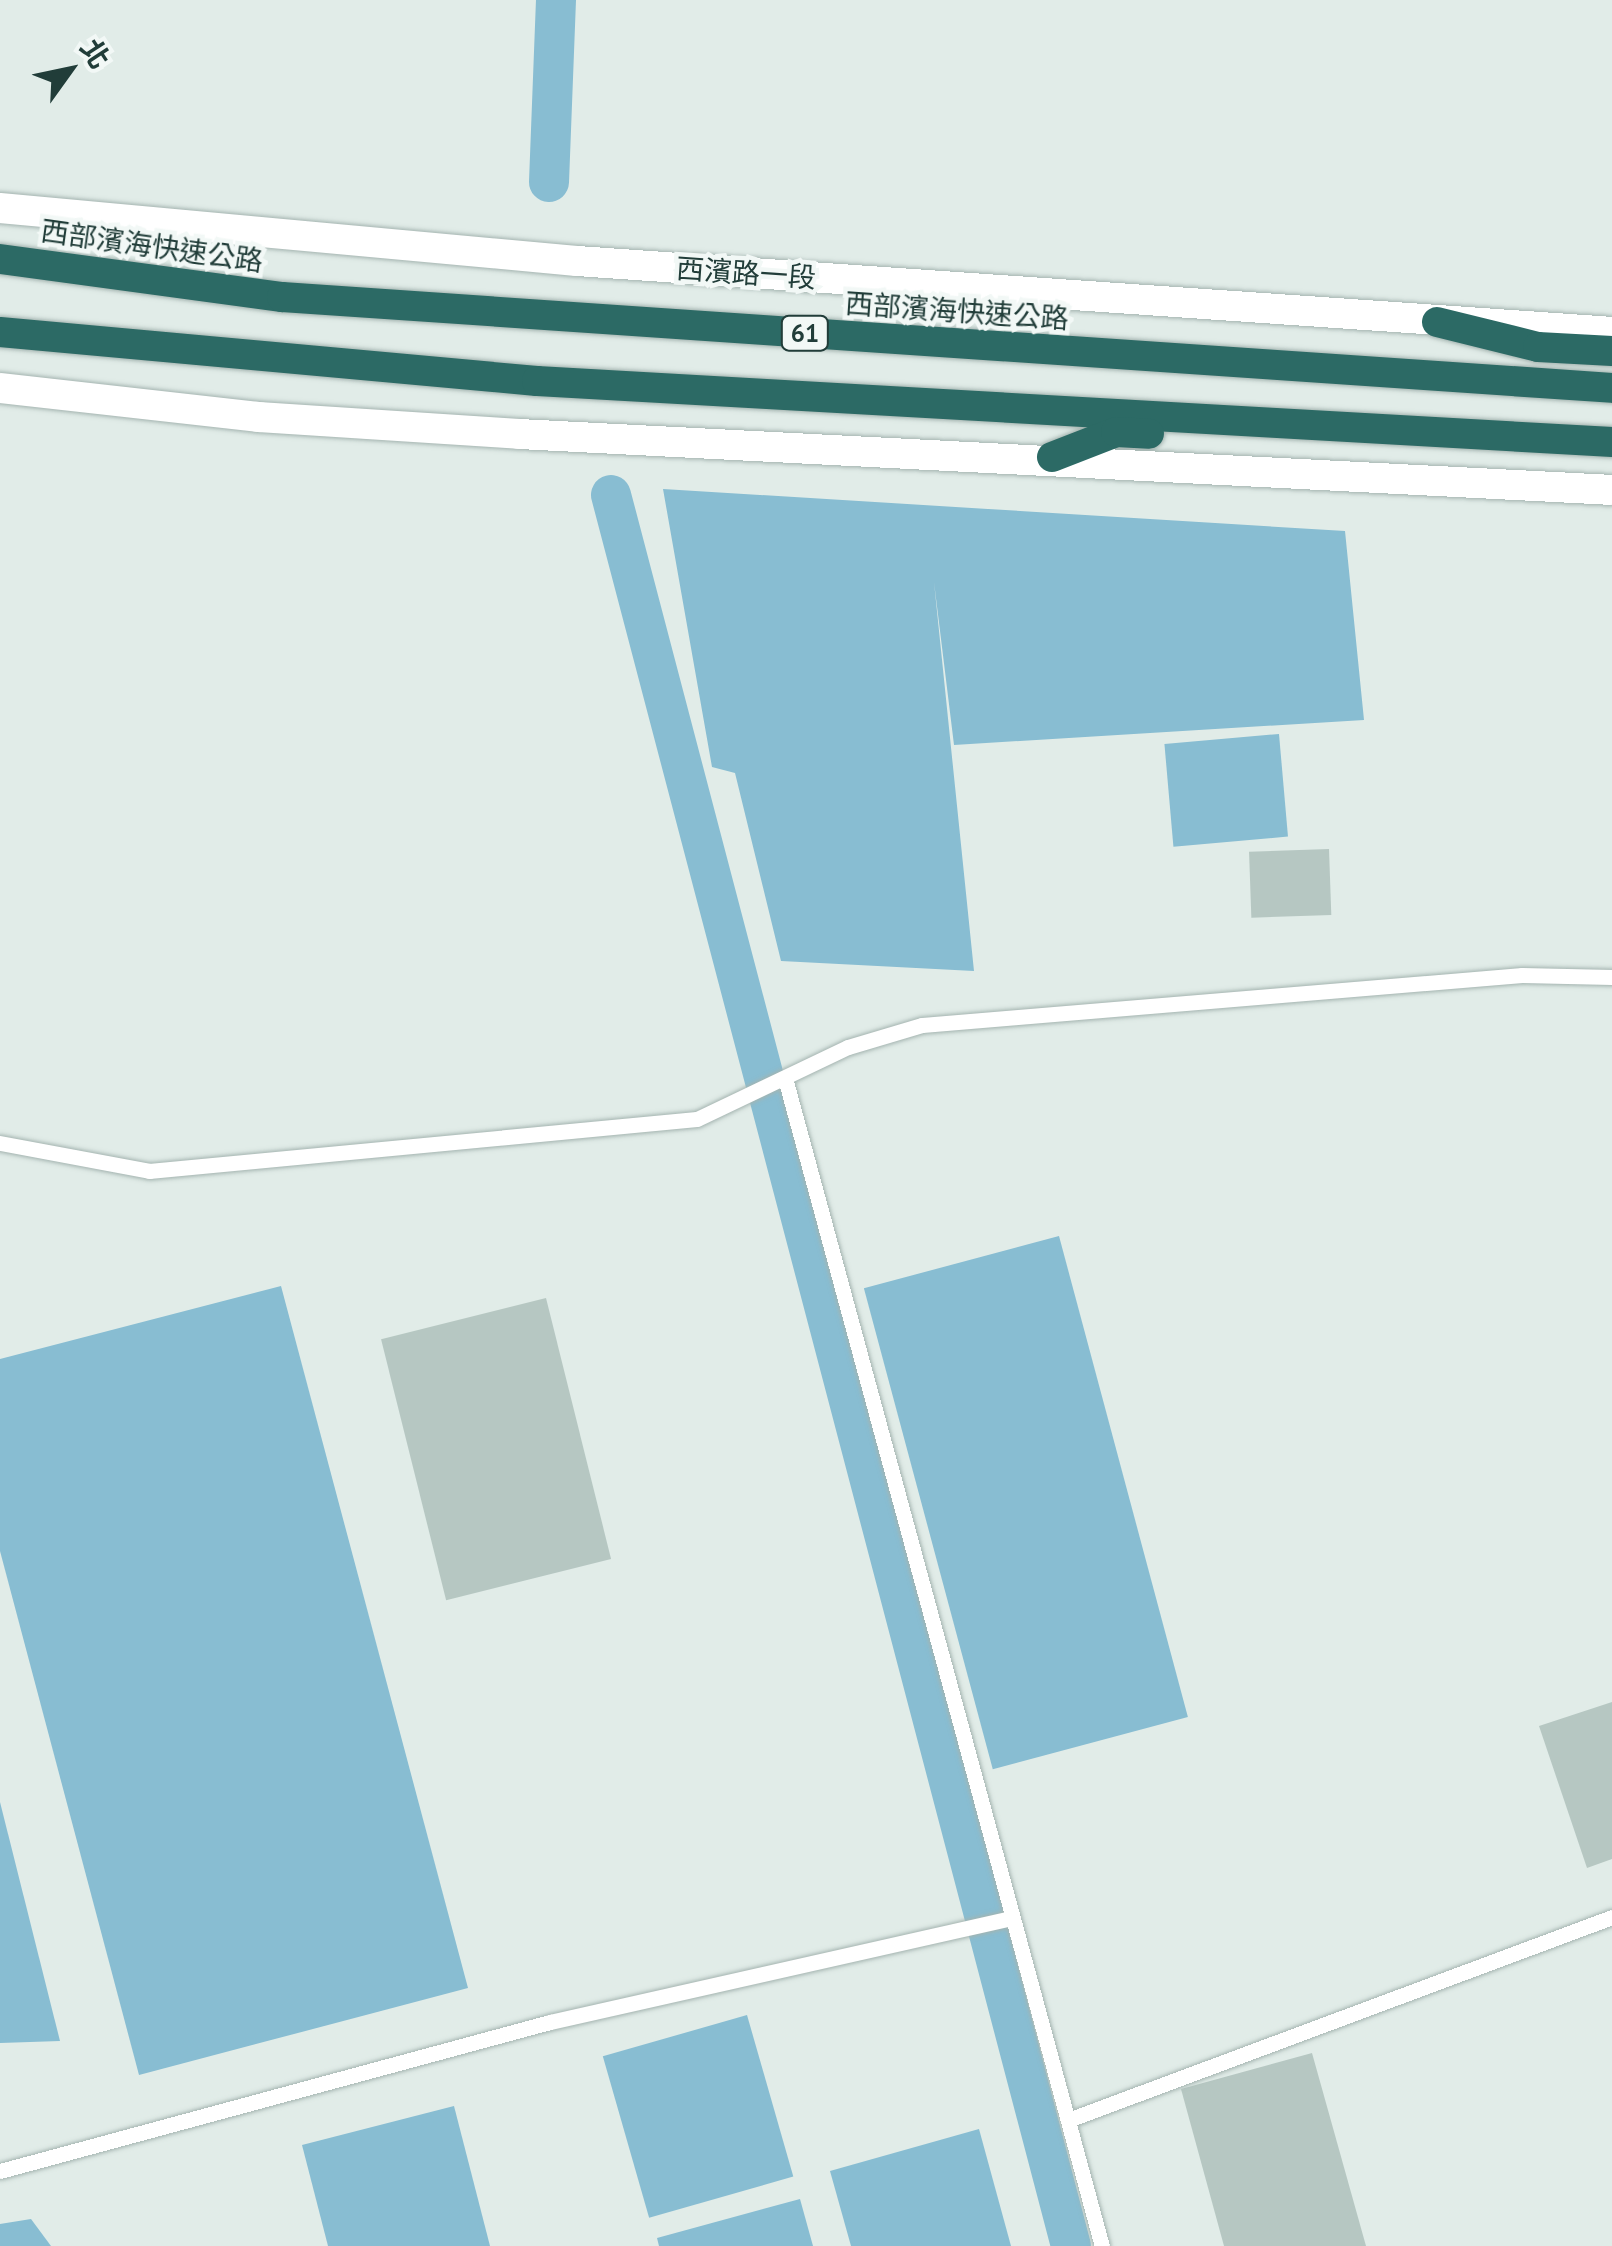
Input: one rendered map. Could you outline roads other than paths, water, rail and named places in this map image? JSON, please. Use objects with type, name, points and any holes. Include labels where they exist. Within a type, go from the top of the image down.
[{"type":"highway","name":"西部濱海快速公路","points":[[0,258],[282,296],[1612,388]]},
{"type":"highway","points":[[1437,322],[1538,346],[1612,350]]},
{"type":"highway","points":[[0,332],[537,380],[1612,442]]},
{"type":"highway","points":[[1052,457],[1116,432],[1414,452],[1500,436]]},
{"type":"street","name":"西濱路一段","points":[[0,208],[577,261],[1612,332]]},
{"type":"street","points":[[0,388],[426,428],[1052,457],[1326,478],[1612,490]]},
{"type":"lane","points":[[0,1143],[150,1170],[697,1119],[848,1047],[922,1025],[1522,974],[1612,977]]},
{"type":"lane","points":[[786,1078],[1102,2246]]},
{"type":"lane","points":[[1068,2120],[1612,1917]]},
{"type":"lane","points":[[0,2171],[550,2022],[1012,1918]]},
{"type":"water","points":[[663,489],[1345,531],[1364,720],[954,745],[934,582],[974,971],[781,961],[735,773],[712,767]]},
{"type":"water","points":[[1279,734],[1288,837],[1173,847],[1164,744]]},
{"type":"water","points":[[1059,1236],[1188,1717],[993,1769],[864,1288]]},
{"type":"water","points":[[281,1286],[468,1988],[139,2075],[0,1551],[0,1359]]},
{"type":"water","points":[[0,1802],[60,2041],[0,2043]]},
{"type":"water","points":[[747,2015],[793,2176],[649,2218],[603,2056]]},
{"type":"water","points":[[454,2106],[490,2246],[328,2246],[302,2145]]},
{"type":"water","points":[[979,2129],[1011,2246],[851,2246],[830,2171]]},
{"type":"water","points":[[800,2199],[813,2246],[659,2246],[657,2238]]},
{"type":"water","points":[[31,2219],[51,2246],[0,2246],[0,2224]]},
{"type":"waterway","points":[[549,182],[556,0]]},
{"type":"waterway","points":[[611,495],[1071,2246]]}]
